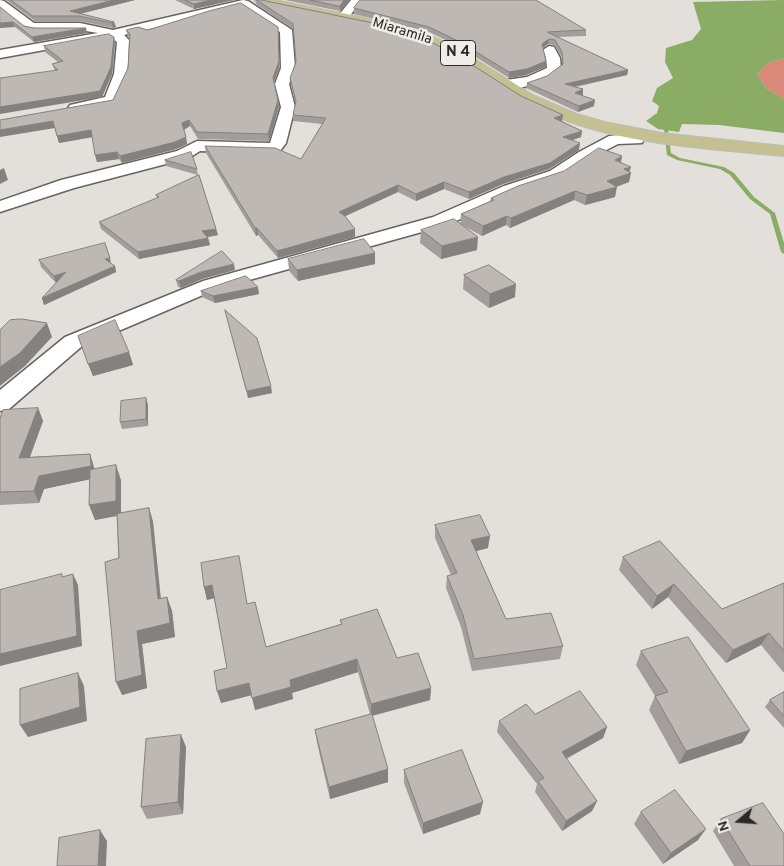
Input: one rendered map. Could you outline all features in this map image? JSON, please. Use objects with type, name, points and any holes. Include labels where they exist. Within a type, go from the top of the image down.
[{"type":"main road","name":"Miaramila","points":[[260,0],[400,29],[443,45],[471,60],[521,95],[559,113],[608,129],[641,136]]},
{"type":"main road","name":"N 4","points":[[641,136],[784,152]]},
{"type":"street","points":[[344,16],[357,0]]},
{"type":"street","points":[[0,54],[114,34],[250,1],[262,17],[286,30],[288,68],[282,84],[288,107],[278,142],[274,148],[197,146],[183,156],[67,183],[33,193],[0,206]]},
{"type":"street","points":[[0,3],[30,26],[70,25],[114,34],[123,40],[121,74],[112,99],[109,102],[64,110]]},
{"type":"street","points":[[504,84],[531,80],[554,70],[553,58],[549,50]]},
{"type":"street","points":[[0,403],[73,342],[210,285],[440,221],[510,190],[556,175],[585,155],[615,139],[636,140],[641,136]]},
{"type":"shaded area","points":[[784,0],[784,58],[768,63],[757,74],[766,88],[784,99],[784,133],[719,125],[682,124],[679,132],[658,129],[646,121],[657,113],[659,106],[652,101],[657,88],[673,78],[665,62],[666,48],[692,40],[701,29],[693,2]]},
{"type":"shaded area","points":[[784,58],[784,99],[766,88],[757,74],[768,63]]},
{"type":"building","points":[[11,0],[114,0],[70,11],[114,22],[79,16],[33,16]]},
{"type":"building","points":[[185,0],[212,0],[194,4]]},
{"type":"building","points":[[257,0],[378,24],[433,43],[463,59],[521,96],[563,115],[554,118],[582,131],[563,137],[580,143],[550,163],[504,177],[469,192],[444,182],[416,194],[398,185],[339,212],[345,216],[355,229],[277,251],[255,228],[205,146],[275,148],[301,159],[326,118],[293,115],[296,101],[290,78],[296,62],[293,24]]},
{"type":"building","points":[[310,0],[344,0],[340,6]]},
{"type":"building","points":[[360,0],[536,0],[586,30],[547,32],[628,70],[565,84],[583,89],[575,93],[595,100],[579,106],[527,83],[547,76],[563,64],[562,52],[555,40],[549,39],[542,44],[546,61],[527,69],[509,72],[460,42],[429,27],[354,8]]},
{"type":"building","points":[[241,3],[278,27],[279,61],[273,78],[278,100],[268,134],[197,132],[189,120],[182,123],[186,137],[175,142],[120,156],[117,152],[95,155],[91,130],[57,136],[53,121],[0,130],[0,120],[113,100],[128,68],[130,34],[126,30],[138,27],[148,30]]},
{"type":"building","points":[[0,7],[24,26],[34,28],[86,28],[32,37],[13,22],[0,23]]},
{"type":"building","points":[[109,34],[114,37],[111,67],[100,91],[0,107],[0,78],[58,70],[52,64],[63,61],[44,46]]},
{"type":"building","points":[[599,148],[622,156],[615,160],[631,167],[624,169],[631,173],[607,181],[617,187],[587,195],[575,191],[511,218],[507,216],[483,226],[461,214],[494,200],[491,198],[518,186],[564,171]]},
{"type":"building","points":[[191,152],[197,169],[165,160]]},
{"type":"building","points":[[199,175],[216,229],[202,231],[208,238],[138,252],[99,222],[159,197],[156,195]]},
{"type":"building","points":[[454,219],[478,237],[442,246],[421,230]]},
{"type":"building","points":[[364,239],[375,253],[297,270],[288,259]]},
{"type":"building","points":[[105,243],[110,258],[105,259],[115,266],[42,298],[66,272],[54,276],[39,260]]},
{"type":"building","points":[[222,251],[234,264],[201,272],[179,281],[176,280]]},
{"type":"building","points":[[489,265],[516,284],[490,294],[464,275]]},
{"type":"building","points":[[246,276],[258,287],[213,296],[201,291]]},
{"type":"building","points":[[225,310],[257,338],[271,386],[247,391]]},
{"type":"building","points":[[22,319],[47,323],[20,353],[0,367],[0,330],[10,320]]},
{"type":"building","points":[[115,320],[129,352],[88,364],[78,336]]},
{"type":"building","points":[[146,398],[146,419],[120,422],[121,401]]},
{"type":"building","points":[[38,408],[19,458],[90,454],[91,466],[39,476],[34,491],[0,492],[0,418],[3,410]]},
{"type":"building","points":[[116,465],[116,501],[89,505],[90,470]]},
{"type":"building","points":[[149,508],[158,599],[167,597],[170,623],[137,631],[142,675],[116,682],[105,562],[119,558],[117,514]]},
{"type":"building","points":[[480,515],[490,536],[471,540],[506,619],[551,613],[563,646],[474,659],[463,615],[447,576],[457,573],[435,525]]},
{"type":"building","points":[[660,541],[722,609],[784,583],[784,651],[769,633],[733,650],[674,584],[657,596],[623,557]]},
{"type":"building","points":[[239,556],[247,604],[255,602],[266,647],[342,624],[340,620],[377,609],[397,658],[418,653],[431,688],[371,704],[357,659],[290,680],[291,687],[252,698],[249,683],[217,691],[214,671],[227,668],[212,585],[204,587],[201,563]]},
{"type":"building","points":[[62,574],[62,577],[73,574],[77,636],[0,654],[0,590]]},
{"type":"building","points":[[688,637],[750,730],[686,751],[655,696],[668,692],[641,651]]},
{"type":"building","points":[[78,673],[80,707],[20,725],[20,689]]},
{"type":"building","points":[[580,691],[607,727],[562,752],[597,801],[566,821],[538,781],[544,778],[499,721],[526,704],[535,714]]},
{"type":"building","points":[[784,692],[784,716],[770,700]]},
{"type":"building","points":[[372,714],[388,769],[329,787],[315,730]]},
{"type":"building","points":[[181,735],[178,802],[141,807],[146,739]]},
{"type":"building","points":[[462,750],[483,802],[423,823],[404,770]]},
{"type":"building","points":[[675,790],[706,829],[671,853],[641,812]]},
{"type":"building","points":[[763,803],[784,834],[784,866],[750,866],[721,819]]},
{"type":"building","points":[[100,830],[98,866],[57,866],[59,838]]},
{"type":"waterway","points":[[668,121],[666,129],[669,154],[679,159],[722,168],[732,174],[752,198],[772,213],[784,252]]}]
